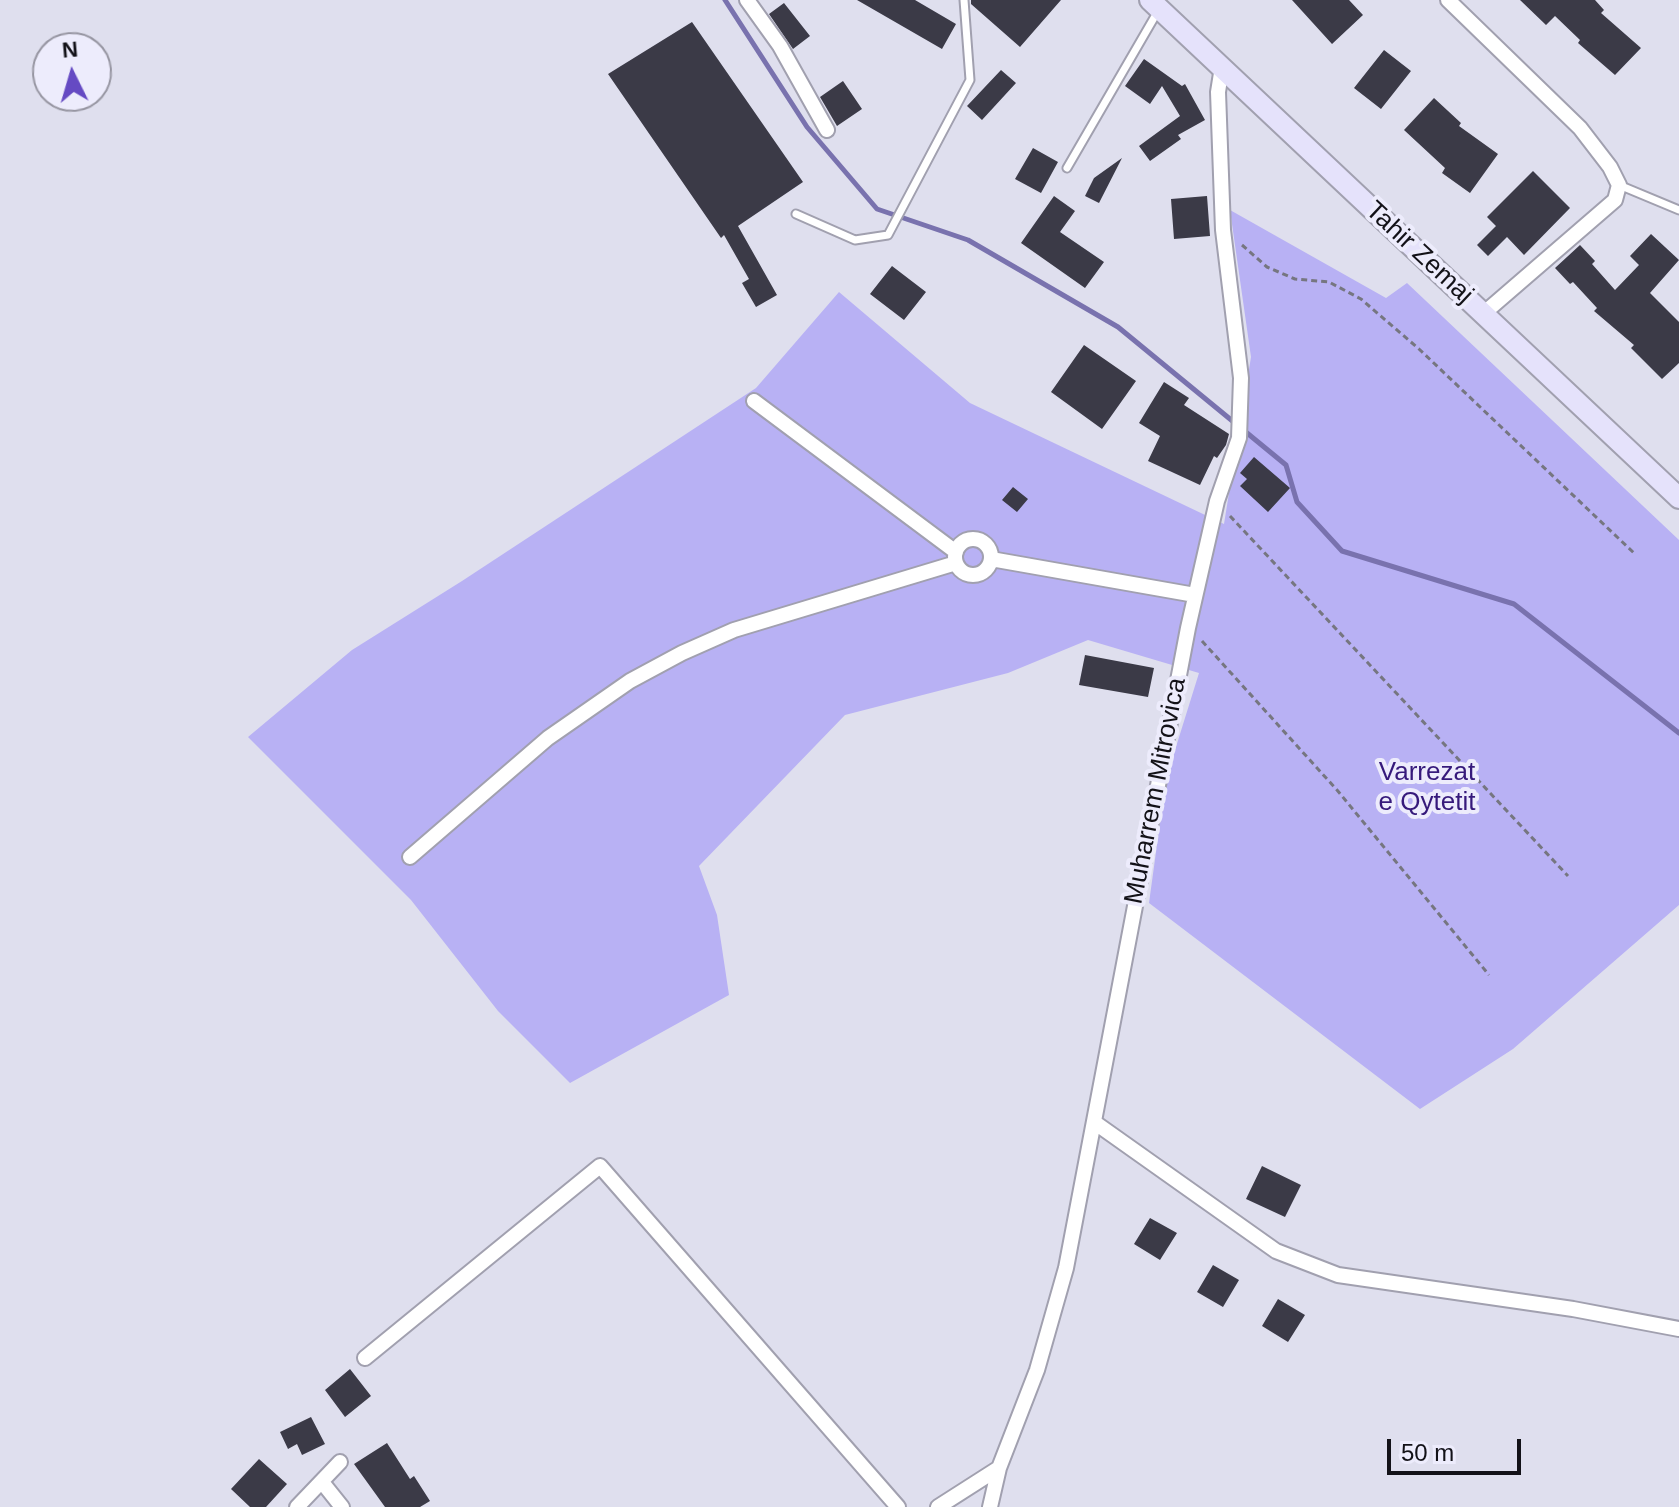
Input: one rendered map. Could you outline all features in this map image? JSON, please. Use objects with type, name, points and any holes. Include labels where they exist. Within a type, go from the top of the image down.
[{"type":"main road","name":"Tahir Zemaj","points":[[1155,4],[1679,498]]},
{"type":"street","points":[[747,0],[780,46],[827,130]]},
{"type":"street","points":[[1448,0],[1580,128],[1610,167],[1619,185],[1615,200],[1483,314]]},
{"type":"street","name":"Muharrem Mitrovica","points":[[990,1507],[999,1468],[1037,1370],[1066,1268],[1188,628],[1217,501],[1239,438],[1241,378],[1223,230],[1218,92],[1222,67]]},
{"type":"street","points":[[410,857],[548,738],[630,681],[682,653],[734,630],[956,558],[963,542],[979,540],[988,547],[991,559],[986,570],[976,575],[964,572],[956,558],[754,401]]},
{"type":"street","points":[[991,559],[1195,595]]},
{"type":"street","points":[[1094,1122],[1276,1251],[1338,1275],[1573,1309],[1679,1329]]},
{"type":"street","points":[[365,1358],[600,1166],[898,1507]]},
{"type":"street","points":[[297,1507],[340,1462]]},
{"type":"street","points":[[938,1507],[999,1468]]},
{"type":"street","points":[[322,1482],[342,1507]]},
{"type":"lane","points":[[796,214],[855,240],[888,235],[970,80],[964,0]]},
{"type":"lane","name":"Tahir Zemaj","points":[[1067,168],[1155,4]]},
{"type":"lane","points":[[1619,185],[1679,210]]},
{"type":"path","points":[[1223,230],[1267,267],[1295,279],[1329,282],[1361,299],[1419,349],[1635,554]]},
{"type":"path","points":[[1217,501],[1568,876]]},
{"type":"path","points":[[1188,628],[1337,790],[1489,975]]},
{"type":"green space","name":"Varrezat e Qytetit","points":[[1230,210],[1386,298],[1407,283],[1679,540],[1679,905],[1513,1049],[1420,1109],[1149,903],[1166,779],[1199,673],[1088,640],[1008,673],[845,715],[699,866],[717,915],[729,995],[570,1083],[498,1011],[411,900],[248,737],[352,650],[756,388],[839,292],[970,403],[1224,524],[1251,357]]},
{"type":"building","points":[[857,0],[915,0],[956,24],[942,49]]},
{"type":"building","points":[[971,0],[1061,0],[1020,47],[971,4]]},
{"type":"building","points":[[1292,0],[1349,0],[1363,15],[1332,44]]},
{"type":"building","points":[[1520,0],[1595,0],[1604,10],[1601,13],[1641,48],[1615,75],[1578,43],[1580,40],[1555,16],[1546,25]]},
{"type":"building","points":[[784,3],[810,36],[793,49],[769,14]]},
{"type":"building","points":[[692,22],[803,182],[738,226],[777,295],[756,307],[742,283],[749,279],[724,235],[721,238],[608,74]]},
{"type":"building","points":[[1384,50],[1411,71],[1381,109],[1354,88]]},
{"type":"building","points":[[1144,59],[1182,86],[1185,84],[1205,120],[1178,135],[1181,139],[1150,161],[1139,146],[1180,116],[1162,86],[1150,104],[1125,86]]},
{"type":"building","points":[[1001,70],[1016,83],[982,120],[967,106]]},
{"type":"building","points":[[843,81],[862,109],[837,126],[820,97]]},
{"type":"building","points":[[1434,98],[1461,123],[1459,126],[1498,154],[1470,193],[1442,173],[1445,168],[1404,130]]},
{"type":"building","points":[[1033,148],[1058,162],[1041,193],[1015,179]]},
{"type":"building","points":[[1122,158],[1099,203],[1085,196],[1094,178]]},
{"type":"building","points":[[1533,171],[1570,208],[1524,255],[1507,237],[1488,256],[1477,245],[1496,226],[1487,217]]},
{"type":"building","points":[[1054,196],[1075,211],[1060,232],[1104,262],[1085,288],[1021,243]]},
{"type":"building","points":[[1207,196],[1210,236],[1174,239],[1171,199]]},
{"type":"building","points":[[1651,234],[1679,260],[1650,293],[1679,322],[1679,363],[1662,379],[1631,348],[1634,345],[1594,311],[1597,308],[1555,268],[1580,245],[1615,290],[1639,265],[1630,256]]},
{"type":"building","points":[[892,266],[926,292],[904,320],[870,294]]},
{"type":"building","points":[[1084,345],[1136,381],[1102,429],[1051,392]]},
{"type":"building","points":[[1164,382],[1189,398],[1184,405],[1229,434],[1226,445],[1217,458],[1214,456],[1200,485],[1148,461],[1160,436],[1139,423]]},
{"type":"building","points":[[1254,457],[1290,488],[1268,512],[1240,486],[1247,479],[1240,473]]},
{"type":"building","points":[[1013,487],[1028,499],[1017,512],[1002,500]]},
{"type":"building","points":[[1085,655],[1154,668],[1148,697],[1079,685]]},
{"type":"building","points":[[1262,1166],[1301,1185],[1285,1217],[1246,1199]]},
{"type":"building","points":[[1150,1218],[1177,1233],[1160,1260],[1134,1244]]},
{"type":"building","points":[[1213,1265],[1239,1280],[1223,1307],[1197,1292]]},
{"type":"building","points":[[1278,1299],[1305,1315],[1288,1342],[1262,1326]]},
{"type":"building","points":[[350,1369],[371,1396],[345,1417],[325,1390]]},
{"type":"building","points":[[311,1417],[325,1444],[302,1455],[297,1444],[288,1449],[280,1432]]},
{"type":"building","points":[[387,1443],[410,1479],[414,1476],[430,1501],[420,1507],[385,1507],[354,1464]]},
{"type":"building","points":[[259,1459],[287,1484],[266,1507],[250,1507],[231,1489]]},
{"type":"waterway","points":[[725,0],[807,127],[877,209],[968,240],[1118,327],[1286,465],[1297,502],[1342,551],[1514,604],[1679,733]]}]
